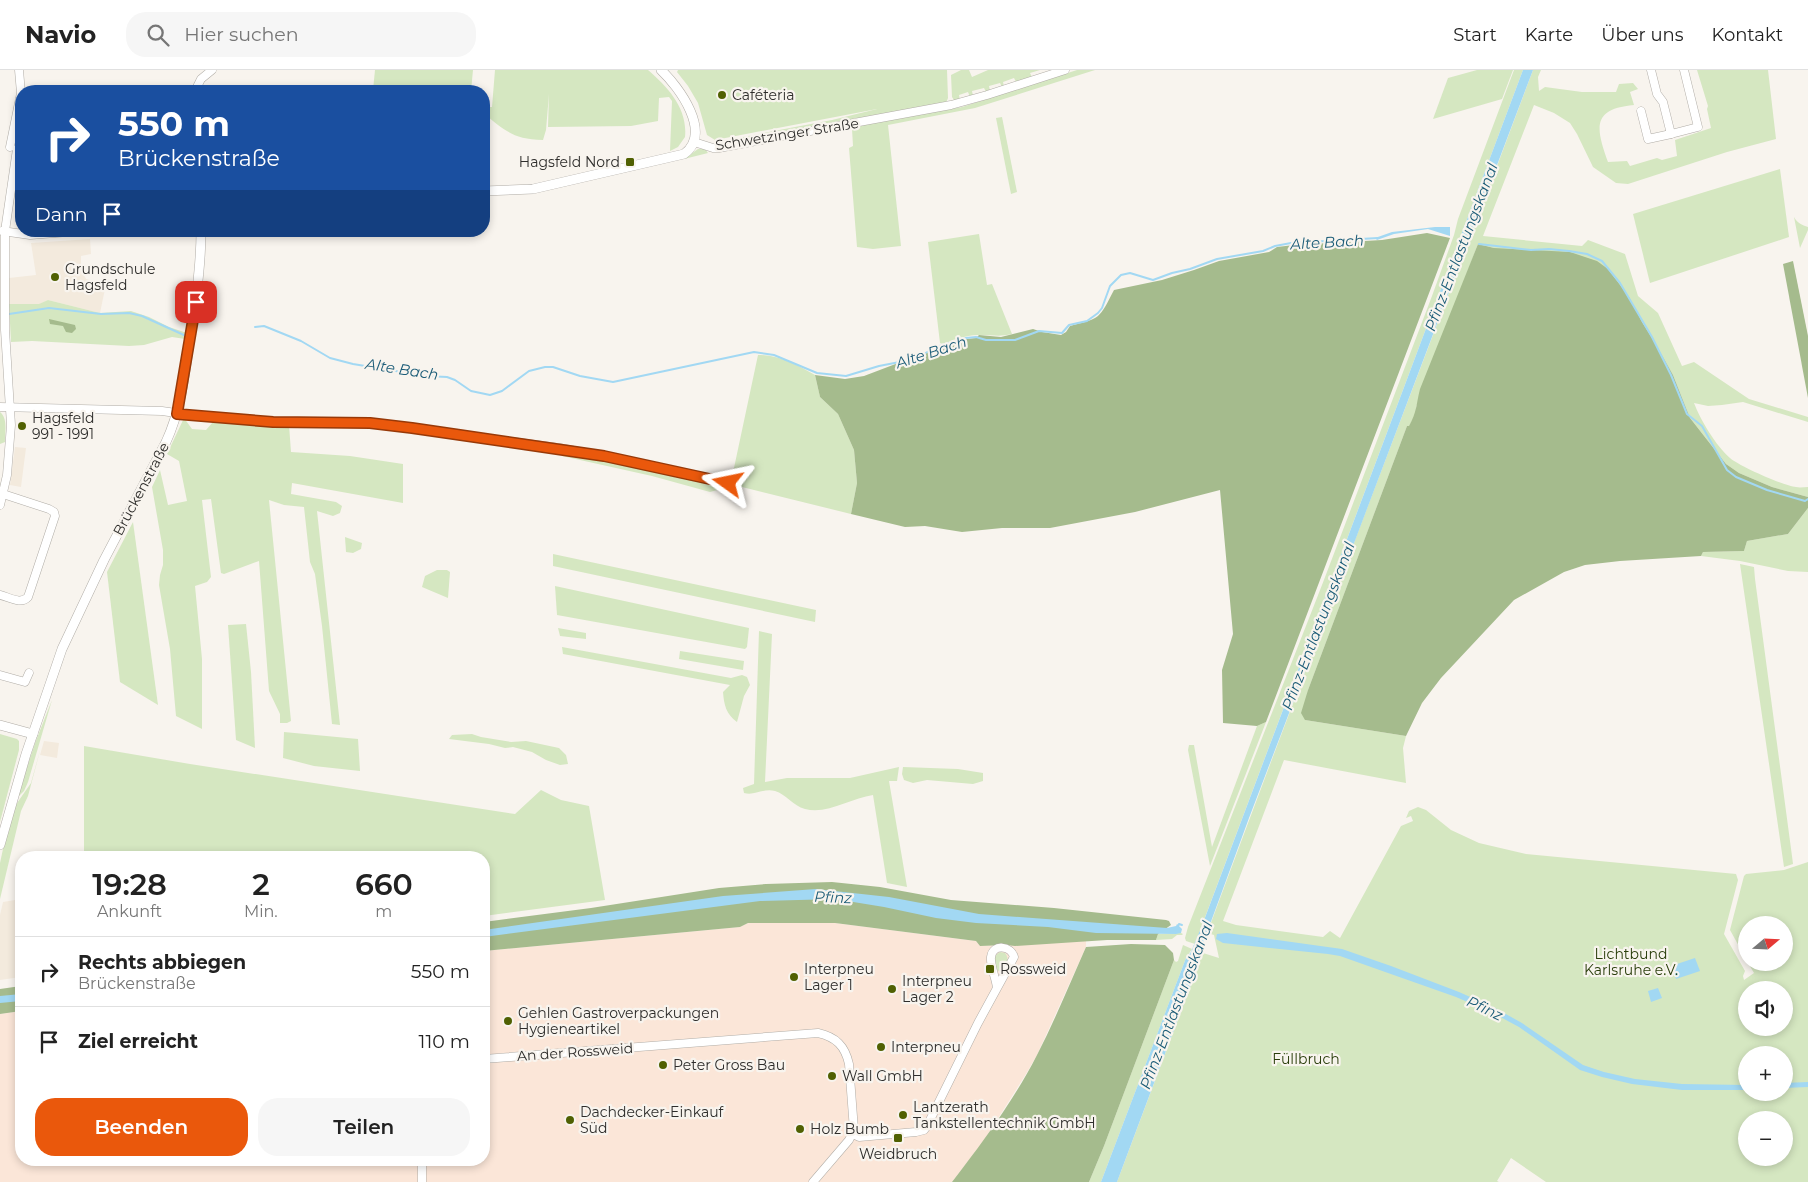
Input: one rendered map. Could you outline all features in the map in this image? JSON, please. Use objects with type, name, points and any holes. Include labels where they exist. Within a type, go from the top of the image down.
[{"type":"main road","points":[[661,70],[674,83],[688,106],[694,126],[694,142]]},
{"type":"main road","name":"Schwetzinger Straße","points":[[490,191],[533,189],[675,157],[687,151],[694,142]]},
{"type":"main road","name":"Brückenstraße","points":[[0,845],[53,672],[74,622],[104,560],[166,442],[177,414],[189,349],[199,275],[202,237]]},
{"type":"main road","points":[[0,725],[33,734]]},
{"type":"street","points":[[19,70],[20,85]]},
{"type":"street","points":[[198,85],[201,79],[212,70]]},
{"type":"street","name":"Schwetzinger Straße","points":[[694,142],[713,148],[722,148],[951,105],[987,96],[1065,70]]},
{"type":"street","points":[[1651,70],[1657,94],[1663,102],[1671,134]]},
{"type":"street","points":[[1641,111],[1648,139],[1698,127],[1684,70]]},
{"type":"street","points":[[0,144],[15,149]]},
{"type":"street","points":[[0,505],[9,455],[10,407],[2,231],[15,155]]},
{"type":"street","points":[[2,231],[15,233]]},
{"type":"street","points":[[0,407],[162,411],[177,414],[273,422],[370,423],[604,456],[728,483]]},
{"type":"street","points":[[0,595],[21,601],[28,597],[55,516],[54,512],[49,508],[3,494]]},
{"type":"street","points":[[0,675],[25,682],[29,673]]},
{"type":"street","points":[[813,1182],[853,1134],[859,1137],[878,1136],[924,1130],[996,988],[1014,958],[1007,948],[1001,947],[992,953],[991,958],[996,988]]},
{"type":"street","name":"An der Rossweid","points":[[490,1058],[818,1033],[842,1045],[847,1054],[854,1117],[853,1134]]},
{"type":"street","points":[[422,1166],[422,1182]]},
{"type":"shaded area","name":"Grundschule Hagsfeld","points":[[90,239],[91,254],[81,256],[81,269],[86,279],[106,284],[100,313],[48,300],[40,304],[9,304],[9,278],[36,275],[31,243]]},
{"type":"shaded area","points":[[15,447],[26,448],[21,487],[10,485]]},
{"type":"shaded area","points":[[44,741],[59,743],[57,758],[40,755]]},
{"type":"shaded area","points":[[15,900],[15,978],[0,980],[0,915],[3,902]]},
{"type":"shaded area","points":[[748,923],[835,923],[976,941],[980,946],[1086,941],[1086,947],[1037,1055],[983,1142],[952,1182],[0,1182],[0,1014],[15,1012],[15,1166],[490,1166],[490,950],[740,927]]},
{"type":"green space","points":[[375,70],[473,70],[472,85],[374,85]]},
{"type":"green space","points":[[495,70],[648,70],[669,91],[680,108],[685,127],[685,137],[678,147],[670,151],[672,101],[669,97],[659,98],[658,121],[631,126],[548,127],[549,94],[546,130],[543,140],[524,138],[510,133],[490,118],[490,107],[492,107]]},
{"type":"green space","points":[[678,70],[947,70],[948,98],[946,103],[744,140],[743,137],[832,120],[877,109],[715,140],[707,135],[698,103],[677,72]]},
{"type":"green space","points":[[961,70],[969,70],[972,77],[988,70],[1040,70],[1030,73],[1032,77],[1016,82],[1014,78],[1003,82],[1004,86],[1002,87],[1000,83],[989,86],[990,91],[986,92],[984,88],[972,91],[973,96],[970,97],[968,92],[959,95],[960,100],[954,100],[952,97],[951,75]]},
{"type":"green space","points":[[1077,70],[1095,70],[975,108],[888,125],[901,246],[873,249],[857,247],[849,148],[853,146],[852,129],[864,125],[962,107]]},
{"type":"green space","points":[[1477,70],[1513,70],[1502,99],[1433,119],[1448,78]]},
{"type":"green space","points":[[1514,70],[1523,70],[1195,944],[1186,941],[1188,927],[1322,585],[1432,296],[1458,219]]},
{"type":"green space","points":[[1533,70],[1541,70],[1538,77],[1539,91],[1545,87],[1582,92],[1616,92],[1619,84],[1633,83],[1638,89],[1630,92],[1634,105],[1610,111],[1600,122],[1601,139],[1608,162],[1627,161],[1630,166],[1657,158],[1662,160],[1677,156],[1675,140],[1711,128],[1708,106],[1697,70],[1768,70],[1776,139],[1727,152],[1628,184],[1616,183],[1593,167],[1570,123],[1554,113],[1534,105],[1483,236],[1582,246],[1588,240],[1625,254],[1638,296],[1658,313],[1682,366],[1694,362],[1749,399],[1808,417],[1808,422],[1743,402],[1708,406],[1694,403],[1709,432],[1719,447],[1730,458],[1752,470],[1790,486],[1808,487],[1808,497],[1772,487],[1739,473],[1726,464],[1690,418],[1673,375],[1642,322],[1494,248],[1478,244],[1416,407],[1417,413],[1409,426],[1407,426],[1308,690],[1305,720],[1406,736],[1403,748],[1406,783],[1284,760],[1223,921],[1236,925],[1323,937],[1330,931],[1340,938],[1401,826],[1413,821],[1411,816],[1406,818],[1409,811],[1418,807],[1426,810],[1451,830],[1479,843],[1526,854],[1736,874],[1738,880],[1724,934],[1738,959],[1738,971],[1745,971],[1744,980],[1754,973],[1753,971],[1793,971],[1793,916],[1738,916],[1738,944],[1730,930],[1744,876],[1746,874],[1784,870],[1808,862],[1808,1182],[1546,1182],[1511,1158],[1497,1181],[1499,1182],[1117,1182],[1203,953],[1219,958],[1214,935],[1207,933]]},
{"type":"green space","points":[[1002,117],[1017,192],[1011,194],[996,118]]},
{"type":"green space","points":[[698,149],[705,149],[708,153],[684,159]]},
{"type":"green space","points":[[1780,169],[1789,237],[1650,283],[1633,214]]},
{"type":"green space","points":[[1794,217],[1800,224],[1808,227],[1800,248]]},
{"type":"green space","points":[[1427,233],[1450,238],[1266,722],[1257,726],[1223,723],[1222,670],[1233,634],[1220,490],[1135,512],[1050,528],[1002,528],[962,532],[925,526],[905,527],[851,514],[857,483],[854,450],[838,414],[820,397],[815,375],[845,379],[864,376],[935,349],[966,339],[976,338],[979,335],[1001,337],[1033,329],[1061,335],[1070,326],[1098,316],[1114,290],[1162,280],[1219,261],[1269,252],[1277,247],[1382,240]]},
{"type":"green space","points":[[979,234],[987,285],[992,284],[1012,334],[1000,336],[971,335],[942,344],[940,343],[928,242]]},
{"type":"green space","points":[[1478,244],[1494,248],[1570,252],[1597,261],[1608,269],[1629,297],[1673,375],[1690,418],[1726,464],[1739,473],[1772,487],[1808,497],[1808,508],[1788,534],[1747,541],[1744,551],[1703,552],[1701,556],[1585,565],[1564,572],[1514,600],[1441,678],[1422,703],[1406,736],[1305,720],[1301,713],[1308,690],[1407,426],[1409,426],[1414,417],[1420,389]]},
{"type":"green space","points":[[1793,261],[1808,336],[1808,398],[1783,264]]},
{"type":"green space","points":[[48,300],[100,313],[131,311],[187,333],[185,339],[172,337],[144,345],[129,346],[32,341],[11,342],[9,304],[39,304]]},
{"type":"green space","points":[[49,319],[75,325],[76,329],[72,333],[66,332],[63,326],[50,324]]},
{"type":"green space","points":[[758,355],[781,359],[815,375],[820,397],[838,414],[854,450],[857,483],[851,514],[734,485],[731,482]]},
{"type":"green space","points":[[0,412],[4,418],[6,430],[5,442],[0,444]]},
{"type":"green space","points":[[184,418],[192,429],[206,430],[213,422],[218,421],[289,425],[291,452],[350,456],[403,464],[403,503],[292,483],[291,494],[336,502],[342,506],[340,513],[333,516],[317,511],[340,725],[332,724],[322,626],[315,574],[310,562],[304,507],[284,505],[269,500],[291,721],[280,723],[280,714],[269,691],[259,561],[224,574],[221,573],[211,499],[202,500],[211,577],[207,582],[195,586],[202,659],[202,729],[176,716],[170,649],[159,585],[163,565],[163,550],[152,487],[160,470],[168,505],[187,501],[179,461],[167,454]]},
{"type":"green space","points":[[564,452],[728,487],[710,492],[652,476],[562,456]]},
{"type":"green space","points":[[1808,508],[1808,572],[1788,571],[1740,561],[1701,556],[1703,552],[1744,551],[1747,541],[1788,534]]},
{"type":"green space","points":[[133,522],[158,705],[120,682],[107,572]]},
{"type":"green space","points":[[345,537],[362,543],[361,549],[353,553],[346,552]]},
{"type":"green space","points":[[553,554],[816,610],[815,622],[553,566]]},
{"type":"green space","points":[[1740,564],[1754,567],[1793,864],[1784,867]]},
{"type":"green space","points":[[437,570],[447,570],[450,572],[448,598],[422,587],[425,576]]},
{"type":"green space","points":[[555,586],[749,628],[747,647],[745,649],[557,615]]},
{"type":"green space","points":[[246,624],[251,672],[255,748],[236,740],[228,625]]},
{"type":"green space","points":[[558,628],[586,633],[586,639],[560,636]]},
{"type":"green space","points":[[759,631],[772,634],[765,782],[787,778],[850,778],[899,767],[897,781],[889,781],[907,887],[887,883],[873,795],[822,810],[813,810],[805,809],[771,790],[752,794],[744,793],[743,788],[754,784]]},
{"type":"green space","points":[[562,647],[731,678],[742,675],[747,677],[750,685],[744,696],[737,722],[726,709],[724,701],[723,692],[730,685],[563,654]]},
{"type":"green space","points":[[680,651],[744,661],[743,670],[679,659]]},
{"type":"green space","points":[[52,700],[28,782],[24,791],[17,798],[35,743]]},
{"type":"green space","points":[[1266,722],[1210,866],[1188,750],[1189,745],[1194,745],[1212,847],[1257,726]]},
{"type":"green space","points":[[284,732],[358,739],[360,771],[314,766],[283,758]]},
{"type":"green space","points":[[0,734],[17,739],[19,741],[19,750],[0,822]]},
{"type":"green space","points":[[472,734],[511,742],[526,741],[559,748],[566,755],[568,764],[560,765],[532,752],[513,747],[505,748],[449,739],[452,735]]},
{"type":"green space","points":[[84,746],[515,814],[541,790],[561,800],[589,806],[605,900],[490,915],[490,851],[84,851]]},
{"type":"green space","points":[[41,747],[28,796],[21,811],[0,899],[0,863],[3,849],[15,806],[31,783]]},
{"type":"green space","points":[[903,767],[958,769],[983,773],[983,781],[973,784],[927,780],[913,783],[904,780],[902,774]]},
{"type":"green space","points":[[832,882],[880,887],[951,900],[1054,908],[1166,920],[1171,925],[1158,934],[1156,940],[1107,940],[1015,946],[980,946],[976,941],[835,923],[748,923],[740,927],[490,950],[490,921],[719,888],[766,884]]},
{"type":"green space","points":[[1158,934],[1183,934],[1177,935],[1172,939],[1156,940]]},
{"type":"green space","points":[[1131,944],[1165,945],[1173,953],[1174,960],[1089,1182],[952,1182],[998,1120],[1028,1072],[1086,947]]},
{"type":"green space","points":[[1183,945],[1192,949],[1186,958],[1101,1182],[1089,1182],[1174,960],[1178,961]]},
{"type":"green space","points":[[1000,952],[1007,955],[1008,960],[1001,972],[997,970],[994,960]]},
{"type":"green space","points":[[15,987],[15,1012],[0,1014],[0,989]]},
{"type":"water","name":"Pfinz-Entlastungskanal","points":[[1523,70],[1533,70],[1249,818],[1198,957],[1193,979],[1117,1182],[1101,1182],[1186,958],[1191,952],[1203,923]]},
{"type":"water","points":[[1450,227],[1450,236],[1428,229],[1394,234],[1377,240],[1375,238],[1392,232]]},
{"type":"water","name":"Pfinz","points":[[816,889],[889,897],[979,914],[1167,928],[1177,924],[1182,929],[1181,933],[1176,934],[1096,933],[1048,927],[976,923],[936,918],[835,899],[760,901],[490,936],[490,929],[723,896]]},
{"type":"water","name":"Pfinz","points":[[1227,933],[1342,949],[1459,992],[1495,1008],[1522,1023],[1583,1065],[1635,1079],[1682,1084],[1738,1085],[1738,1090],[1682,1090],[1632,1084],[1602,1077],[1580,1070],[1519,1027],[1456,997],[1340,956],[1223,943],[1216,939],[1217,934]]},
{"type":"water","points":[[1695,958],[1700,971],[1676,979],[1671,966]]},
{"type":"water","points":[[1658,988],[1662,998],[1651,1002],[1648,991]]},
{"type":"water","points":[[15,995],[15,1002],[0,1003],[0,996]]},
{"type":"water","points":[[1808,1082],[1808,1087],[1793,1088],[1793,1083]]},
{"type":"waterway","name":"Alte Bach","points":[[255,327],[264,326],[301,341],[330,358],[353,364],[426,376],[447,377],[471,391],[490,395],[502,391],[529,371],[545,367],[553,367],[580,376],[613,382],[754,352],[774,355],[817,373],[846,376],[879,366],[915,359],[936,347],[966,338],[1015,340],[1039,331],[1062,333],[1069,325],[1087,321],[1098,313],[1102,308],[1110,286],[1121,275],[1130,273],[1153,280],[1217,259],[1263,251],[1275,246],[1291,243],[1378,238]]},
{"type":"waterway","name":"Alte Bach","points":[[1479,244],[1531,250],[1569,251],[1587,254],[1602,261],[1620,283],[1652,337],[1671,375],[1687,414],[1702,426],[1727,470],[1736,477],[1767,490],[1805,501],[1808,499]]},
{"type":"waterway","name":"Alte Bach","points":[[9,314],[49,308],[101,314],[129,313],[142,316],[186,336]]},
{"type":"waterway","points":[[1178,926],[1179,924],[1182,925]]},
{"type":"place","name":"Caféteria","points":[[722,95]]},
{"type":"place","name":"Hagsfeld Nord","points":[[630,162]]},
{"type":"place","name":"Grundschule Hagsfeld","points":[[55,277]]},
{"type":"place","name":"Hagsfeld 991 - 1991","points":[[22,426]]},
{"type":"place","name":"Rossweid","points":[[990,969]]},
{"type":"place","name":"Interpneu Lager 1","points":[[794,977]]},
{"type":"place","name":"Interpneu Lager 2","points":[[892,989]]},
{"type":"place","name":"Gehlen Gastroverpackungen Hygieneartikel","points":[[508,1021]]},
{"type":"place","name":"Interpneu","points":[[881,1047]]},
{"type":"place","name":"Peter Gross Bau","points":[[663,1065]]},
{"type":"place","name":"Wall GmbH","points":[[832,1076]]},
{"type":"place","name":"Lantzerath Tankstellentechnik GmbH","points":[[903,1115]]},
{"type":"place","name":"Dachdecker-Einkauf Süd","points":[[570,1120]]},
{"type":"place","name":"Holz Bumb","points":[[800,1129]]},
{"type":"place","name":"Weidbruch","points":[[898,1138]]},
{"type":"route","points":[[196,302],[177,414],[273,422],[370,423],[412,428],[560,448],[728,483]]},
{"type":"park label","name":"Lichtbund Karlsruhe e.V.","points":[[1631,962]]},
{"type":"park label","name":"Füllbruch","points":[[1306,1059]]}]
